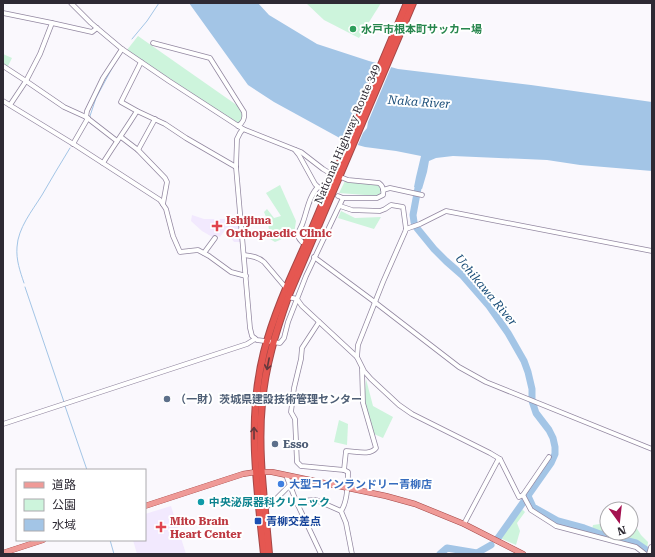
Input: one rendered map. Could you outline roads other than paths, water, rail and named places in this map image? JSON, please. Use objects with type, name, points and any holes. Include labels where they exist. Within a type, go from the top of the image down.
[{"type":"highway","name":"National Highway Route 349","points":[[341,167],[407,3]]},
{"type":"highway","name":"National Highway Route 349","points":[[264,554],[259,471],[260,431],[262,401],[270,341],[286,288],[413,3]]},
{"type":"highway","name":"National Highway Route 349","points":[[270,341],[337,175]]},
{"type":"highway","name":"National Highway Route 349","points":[[259,471],[265,508],[269,554]]},
{"type":"main road","points":[[146,506],[240,475],[259,471],[272,472],[386,496],[415,504],[464,524],[523,554]]},
{"type":"main road","points":[[3,553],[40,541]]},
{"type":"street","points":[[71,3],[91,23],[122,49],[243,129],[301,152],[325,171],[348,180],[379,184],[382,186],[383,190],[383,194],[378,198],[343,198],[338,196]]},
{"type":"street","points":[[3,13],[92,32],[97,28]]},
{"type":"street","points":[[10,105],[26,81],[40,54],[52,23]]},
{"type":"street","points":[[153,43],[210,58],[244,112],[245,118],[238,126]]},
{"type":"street","points":[[73,144],[87,117],[87,111],[103,78],[122,49]]},
{"type":"street","points":[[141,62],[121,102],[165,124],[236,167]]},
{"type":"street","points":[[3,66],[64,107],[87,117],[117,141]]},
{"type":"street","points":[[3,101],[155,196],[166,209],[173,236],[180,252],[198,250],[231,272],[246,276]]},
{"type":"street","points":[[103,163],[137,111]]},
{"type":"street","points":[[138,150],[155,119]]},
{"type":"street","points":[[243,129],[237,139],[236,167],[250,328],[252,336],[257,340],[283,341],[293,308],[314,258],[343,198]]},
{"type":"street","points":[[121,137],[138,150],[165,178],[167,182],[163,204]]},
{"type":"street","points":[[294,149],[299,155],[312,180],[318,187],[323,189]]},
{"type":"street","points":[[302,242],[299,239],[298,234],[303,224],[307,207],[314,191],[318,187]]},
{"type":"street","points":[[383,190],[390,188],[422,195]]},
{"type":"street","points":[[340,206],[352,210],[380,211],[391,205],[403,207],[404,210],[406,229],[358,345],[357,357]]},
{"type":"street","points":[[406,229],[446,211],[652,251]]},
{"type":"street","points":[[204,253],[215,238]]},
{"type":"street","points":[[244,255],[260,258],[286,288]]},
{"type":"street","points":[[314,258],[375,302],[459,367],[486,382],[652,449]]},
{"type":"street","points":[[288,297],[297,299],[302,306],[357,357],[364,371],[371,380],[399,405],[412,414],[470,442],[500,459],[519,497],[524,496]]},
{"type":"street","points":[[319,322],[302,348],[291,412],[295,419],[298,462],[300,466],[344,470],[348,472],[347,488],[341,512]]},
{"type":"street","points":[[3,424],[247,344],[255,338]]},
{"type":"street","points":[[344,470],[346,451],[370,453],[376,448],[362,398],[362,367]]},
{"type":"street","points":[[524,496],[549,457]]},
{"type":"street","points":[[464,524],[498,460],[500,459]]},
{"type":"street","points":[[286,475],[296,501],[321,554]]},
{"type":"street","points":[[265,508],[290,485]]},
{"type":"street","points":[[524,496],[531,510],[553,524],[636,547],[645,554]]},
{"type":"street","points":[[296,501],[316,500],[341,512],[346,523],[352,554]]},
{"type":"street","points":[[649,554],[652,547]]},
{"type":"street","points":[[511,548],[512,554]]},
{"type":"water","name":"Naka River","points":[[189,3],[258,3],[269,15],[317,44],[398,69],[531,85],[652,102],[652,171],[580,165],[547,160],[453,156],[436,158],[429,161],[422,189],[414,187],[421,156],[365,147],[347,142],[274,102],[248,85]]},
{"type":"waterway","points":[[132,39],[147,21],[159,3]]},
{"type":"waterway","points":[[90,116],[96,98],[117,59]]},
{"type":"waterway","points":[[24,283],[17,256],[20,233],[26,220],[70,148]]},
{"type":"waterway","name":"Uchikawa River","points":[[418,188],[413,215],[416,227],[434,249],[462,275],[489,306],[508,333],[524,361],[528,372],[532,389],[532,401],[536,413],[553,438],[555,454],[551,463],[498,538]]},
{"type":"waterway","points":[[219,265],[229,272],[241,277]]},
{"type":"waterway","points":[[25,287],[64,402]]},
{"type":"waterway","points":[[65,406],[87,469]]},
{"type":"waterway","points":[[528,496],[533,507],[558,521],[636,543],[652,553]]},
{"type":"waterway","points":[[110,541],[114,554]]},
{"type":"waterway","points":[[440,554],[447,548],[477,553],[491,545]]},
{"type":"place","name":"水戸市根本町サッカー場","points":[[353,29]]},
{"type":"place","name":"Ishijima Orthopaedic Clinic","points":[[217,226]]},
{"type":"place","name":"（一財）茨城県建設技術管理センター","points":[[167,399]]},
{"type":"place","name":"Esso","points":[[275,444]]},
{"type":"place","name":"大型コインランドリー青柳店","points":[[281,484]]},
{"type":"place","name":"中央泌尿器科クリニック","points":[[201,502]]},
{"type":"place","name":"青柳交差点","points":[[258,521]]},
{"type":"place","name":"Mito Brain Heart Center","points":[[161,527]]}]
